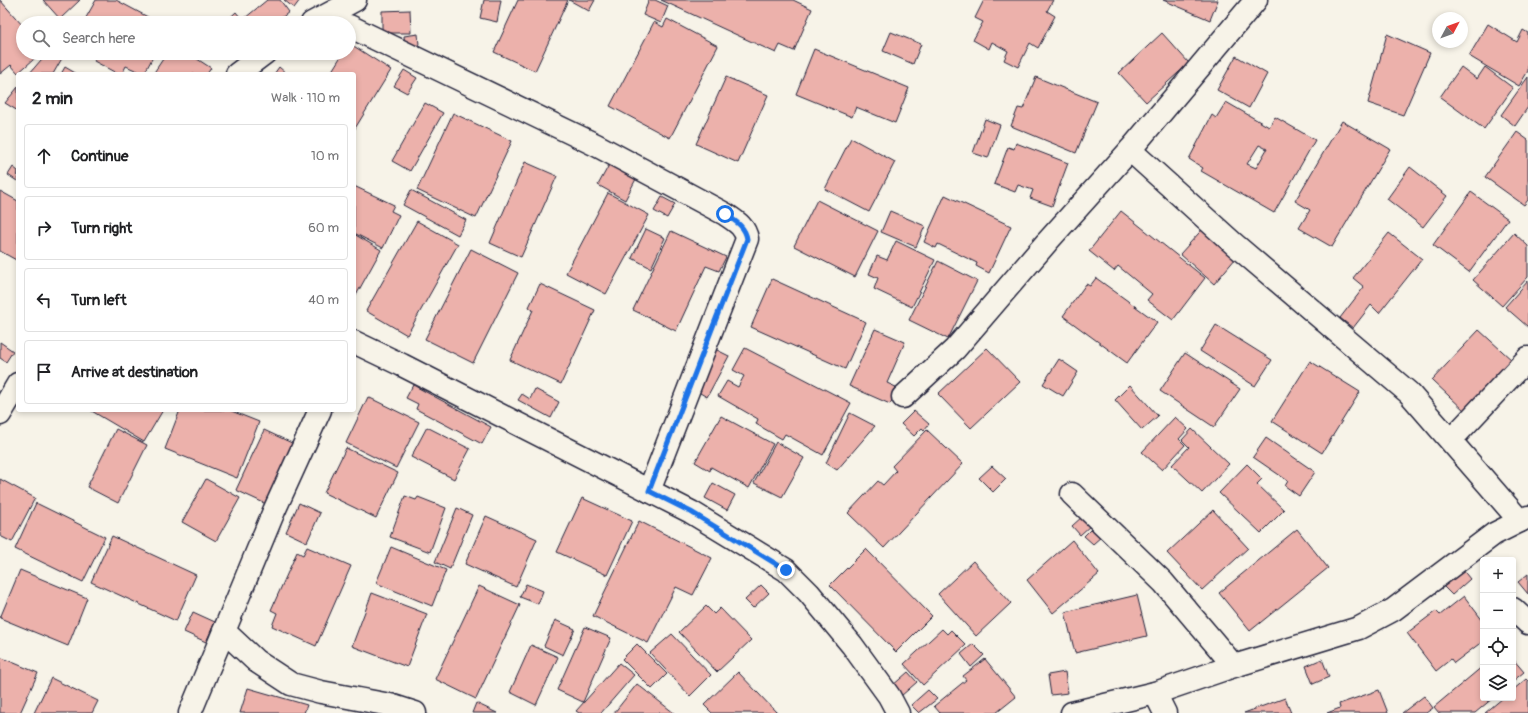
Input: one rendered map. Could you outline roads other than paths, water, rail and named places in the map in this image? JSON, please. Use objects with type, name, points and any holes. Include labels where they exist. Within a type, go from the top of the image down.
[{"type":"street","points":[[333,16],[355,0]]},
{"type":"street","points":[[903,397],[955,349],[1046,242],[1130,150],[1256,0]]},
{"type":"street","points":[[356,29],[596,145],[725,214],[741,225],[746,232],[747,239],[649,491]]},
{"type":"street","points":[[240,72],[256,60]]},
{"type":"street","points":[[1072,713],[1155,693],[1234,666],[1359,628],[1393,610],[1482,551],[1505,527],[1524,519],[1468,464],[1451,440],[1409,393],[1234,244],[1130,150]]},
{"type":"street","points":[[356,343],[691,512],[786,570],[809,594],[852,646],[889,696],[898,713]]},
{"type":"street","points":[[1451,440],[1528,358]]},
{"type":"street","points":[[0,414],[16,387]]},
{"type":"street","points":[[190,713],[274,511],[319,412]]},
{"type":"street","points":[[1072,494],[1163,582],[1234,666]]},
{"type":"street","points":[[1516,612],[1528,623]]},
{"type":"street","points":[[224,631],[256,661],[291,684],[321,692],[390,705],[415,713]]},
{"type":"street","points":[[1155,693],[1165,713]]}]
